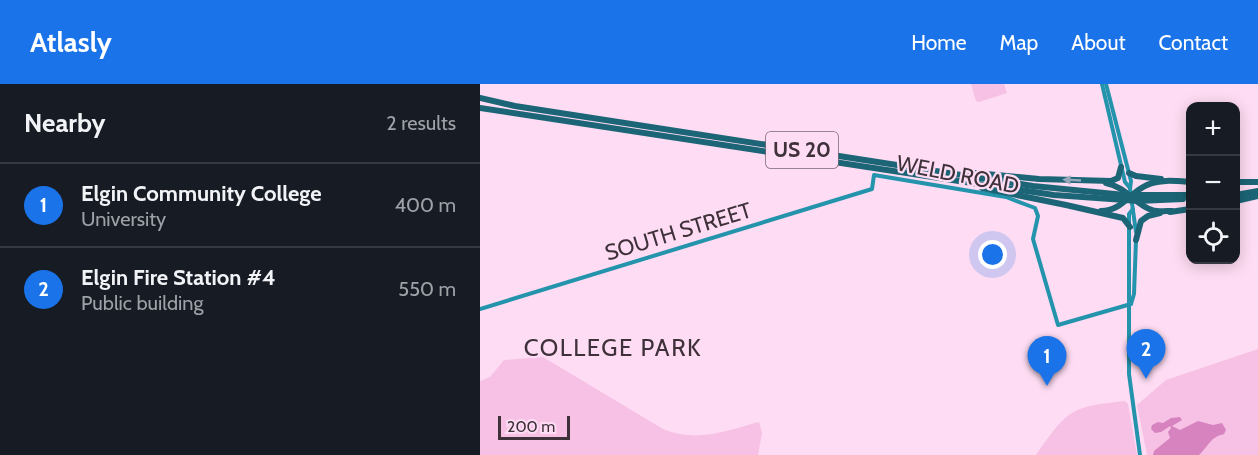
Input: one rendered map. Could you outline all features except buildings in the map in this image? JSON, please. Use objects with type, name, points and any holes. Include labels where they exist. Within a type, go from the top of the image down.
[{"type":"highway","name":"US 20","points":[[480,98],[514,106],[1033,186],[1131,196]]},
{"type":"highway","name":"US 20","points":[[480,108],[1054,195],[1186,197]]},
{"type":"highway","points":[[914,167],[1110,184],[1152,210],[1172,211]]},
{"type":"highway","points":[[1090,181],[1116,179],[1121,167]]},
{"type":"highway","points":[[1129,173],[1136,176],[1186,181]]},
{"type":"highway","points":[[959,181],[968,186],[1123,218],[1130,227]]},
{"type":"highway","points":[[1083,209],[1109,210],[1118,207],[1146,185],[1157,182],[1183,181]]},
{"type":"highway","points":[[1240,182],[1258,182]]},
{"type":"highway","points":[[1240,192],[1258,189]]},
{"type":"highway","points":[[1240,200],[1258,196]]},
{"type":"highway","points":[[1136,240],[1139,224],[1143,218],[1186,210]]},
{"type":"street","points":[[1102,84],[1121,167],[1131,196]]},
{"type":"street","points":[[1106,84],[1129,173],[1136,240],[1134,294],[1131,304]]},
{"type":"street","name":"WELD ROAD","points":[[874,175],[1006,197],[1035,208],[1038,216],[1033,239],[1058,325],[1131,304]]},
{"type":"street","name":"SOUTH STREET","points":[[480,309],[872,189],[874,175]]},
{"type":"street","points":[[1133,209],[1130,214],[1129,374],[1140,455]]},
{"type":"shaded area","points":[[971,84],[1004,84],[1007,93],[979,102],[976,101]]},
{"type":"shaded area","points":[[1258,349],[1258,455],[1147,455],[1137,405],[1166,380]]},
{"type":"shaded area","name":"COLLEGE PARK","points":[[543,357],[663,429],[675,433],[711,434],[759,422],[762,433],[758,455],[480,455],[480,381],[490,377],[504,360]]},
{"type":"shaded area","points":[[1125,401],[1128,404],[1137,455],[1036,455],[1056,428],[1072,413],[1092,406]]},
{"type":"shaded area","points":[[1180,417],[1182,420],[1172,426],[1180,430],[1198,421],[1213,425],[1222,423],[1226,430],[1224,434],[1212,440],[1199,455],[1153,455],[1154,451],[1170,438],[1168,432],[1171,428],[1170,426],[1155,433],[1151,429],[1152,425]]},
{"type":"place","name":"Elgin Fire Station #4","points":[[1146,379]]},
{"type":"place","name":"Elgin Community College","points":[[1047,386]]},
{"type":"district","name":"COLLEGE PARK","points":[[613,348]]}]
